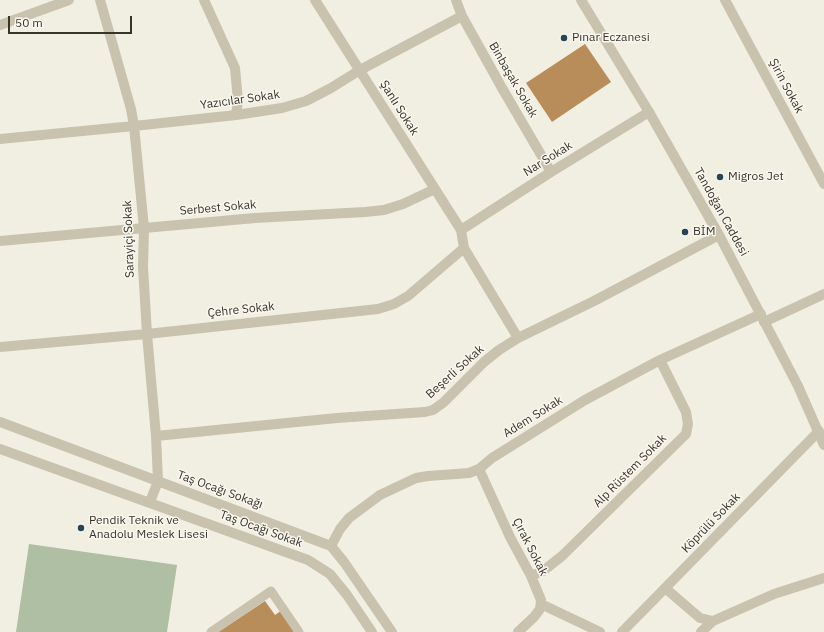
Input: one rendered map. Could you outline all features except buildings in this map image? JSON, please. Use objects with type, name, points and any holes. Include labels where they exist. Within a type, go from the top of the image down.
[{"type":"street","points":[[0,25],[69,0]]},
{"type":"street","name":"Sarayiçi Sokak","points":[[100,0],[131,108],[134,126],[144,228],[143,267],[158,481]]},
{"type":"street","points":[[204,0],[235,68],[238,100],[236,115]]},
{"type":"street","name":"Şanlı Sokak","points":[[315,0],[461,230]]},
{"type":"street","name":"Binbaşak Sokak","points":[[456,0],[462,16],[551,172]]},
{"type":"street","name":"Tandoğan Caddesi","points":[[581,0],[649,112],[719,235],[798,386],[824,445]]},
{"type":"street","name":"Şirin Sokak","points":[[725,0],[824,184]]},
{"type":"street","name":"Yazıcılar Sokak","points":[[0,139],[236,115],[282,108],[306,101],[360,70],[462,16]]},
{"type":"street","name":"Nar Sokak","points":[[461,230],[551,172],[649,112]]},
{"type":"street","name":"Serbest Sokak","points":[[0,242],[256,218],[384,210],[403,204],[435,189]]},
{"type":"street","points":[[461,230],[464,248],[518,338]]},
{"type":"street","name":"Beşerli Sokak","points":[[156,436],[337,418],[425,412],[433,410],[444,402],[484,362],[518,338],[594,302],[719,235]]},
{"type":"street","name":"Çehre Sokak","points":[[0,347],[147,334],[378,309],[394,304],[408,296],[464,248]]},
{"type":"street","name":"Adem Sokak","points":[[330,546],[340,529],[349,518],[380,496],[398,486],[416,478],[456,474],[479,469],[492,458],[584,400],[660,360],[824,294]]},
{"type":"street","name":"Alp Rüstem Sokak","points":[[531,576],[543,571],[562,556],[686,434],[688,424],[686,412],[660,360]]},
{"type":"street","name":"Taş Ocağı Sokağı","points":[[0,422],[330,546],[344,562],[392,632]]},
{"type":"street","name":"Köprülü Sokak","points":[[622,632],[819,431]]},
{"type":"street","name":"Taş Ocağı Sokak","points":[[0,449],[308,560],[330,574],[347,595],[372,632]]},
{"type":"street","name":"Çırak Sokak","points":[[479,469],[510,538],[531,576],[541,600],[541,604]]},
{"type":"street","points":[[150,502],[158,481]]},
{"type":"street","points":[[701,632],[713,621],[774,594],[824,578]]},
{"type":"street","points":[[666,588],[700,618],[713,621]]},
{"type":"street","points":[[518,632],[534,617],[540,609],[541,604],[600,632]]},
{"type":"lane","points":[[211,632],[271,591],[299,632]]},
{"type":"green space","points":[[29,544],[177,565],[167,632],[16,632]]},
{"type":"place","name":"Pınar Eczanesi","points":[[564,38]]},
{"type":"place","name":"Migros Jet","points":[[720,177]]},
{"type":"place","name":"BİM","points":[[685,232]]},
{"type":"place","name":"Pendik Teknik ve Anadolu Meslek Lisesi","points":[[81,528]]}]
